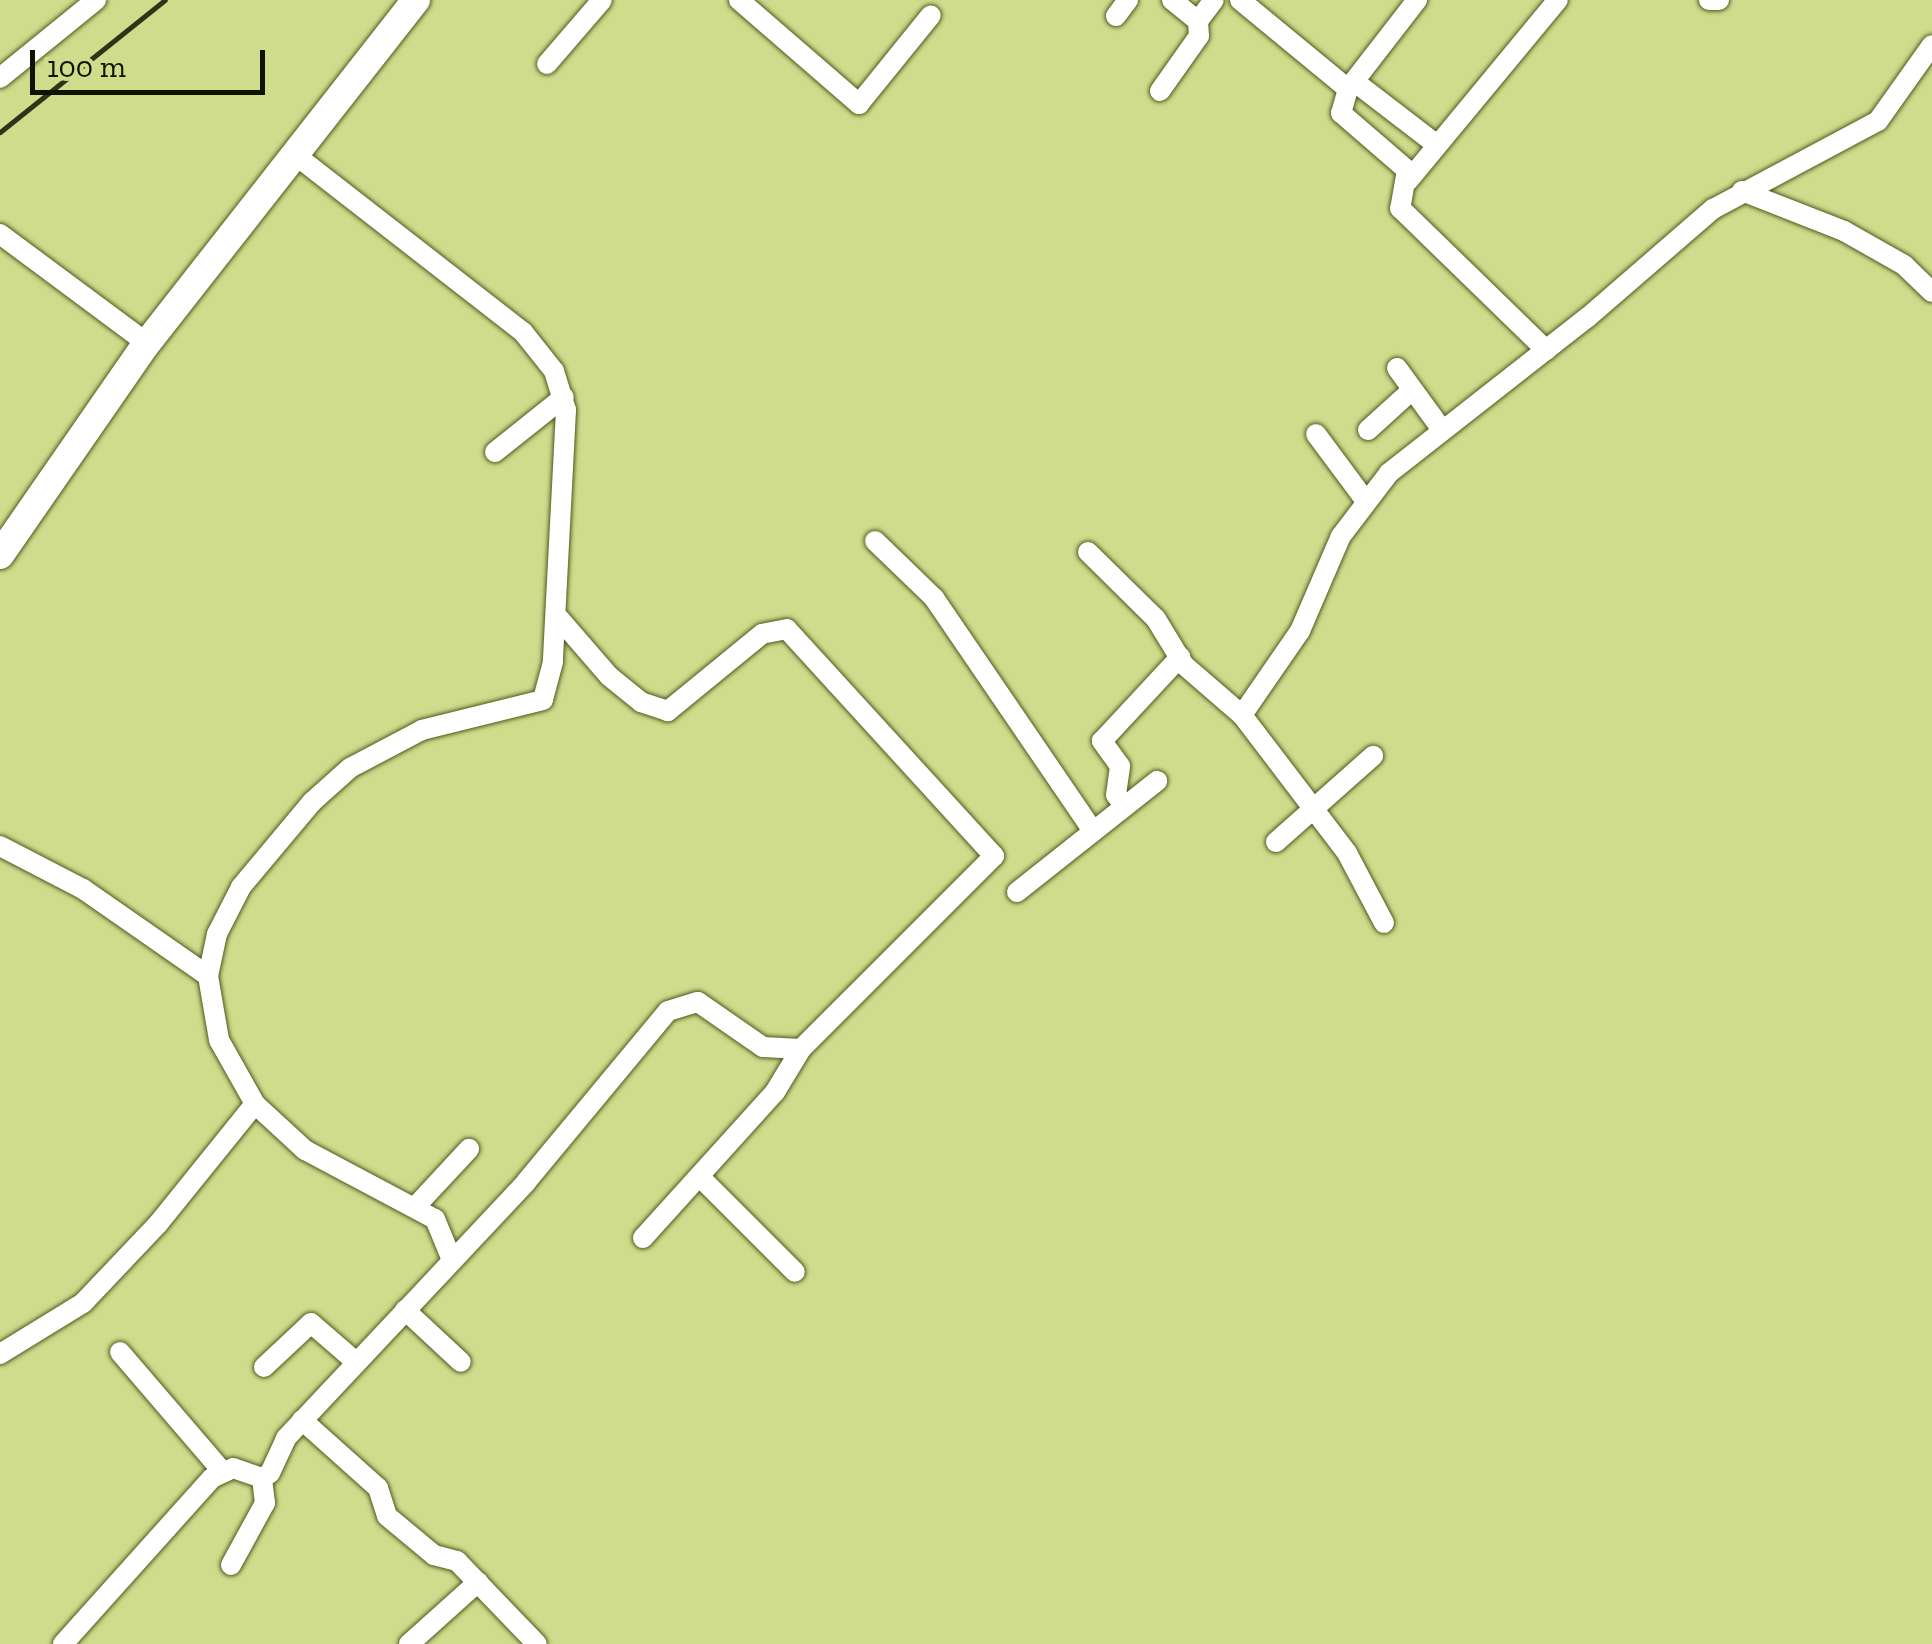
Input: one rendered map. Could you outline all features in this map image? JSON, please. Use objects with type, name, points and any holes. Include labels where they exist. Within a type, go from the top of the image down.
[{"type":"main road","points":[[0,556],[147,343],[298,157],[416,0]]},
{"type":"street","points":[[0,78],[75,8],[96,0]]},
{"type":"street","points":[[547,64],[602,0]]},
{"type":"street","points":[[739,0],[859,104],[931,15]]},
{"type":"street","points":[[1172,0],[1198,20]]},
{"type":"street","points":[[1160,91],[1199,36],[1198,20],[1214,0]]},
{"type":"street","points":[[1240,0],[1437,145]]},
{"type":"street","points":[[1417,0],[1351,85],[1341,113],[1407,170],[1400,208],[1546,350]]},
{"type":"street","points":[[1408,181],[1558,0]]},
{"type":"street","points":[[1709,0],[1719,0]]},
{"type":"street","points":[[1242,714],[1300,630],[1341,536],[1366,500],[1440,427],[1546,350],[1652,257],[1742,191],[1878,122],[1932,45]]},
{"type":"street","points":[[298,157],[523,332],[546,356],[564,397],[557,616],[551,682],[543,700],[422,730],[350,768],[312,802],[241,887],[217,934],[208,976],[219,1040],[255,1104],[305,1150],[416,1206],[444,1230],[452,1260]]},
{"type":"street","points":[[1742,191],[1844,231],[1904,264],[1932,292]]},
{"type":"street","points":[[0,234],[147,343]]},
{"type":"street","points":[[1397,368],[1440,427]]},
{"type":"street","points":[[1368,430],[1412,390]]},
{"type":"street","points":[[495,452],[564,397]]},
{"type":"street","points":[[1316,434],[1366,500]]},
{"type":"street","points":[[875,542],[934,598],[1093,832]]},
{"type":"street","points":[[1088,552],[1129,589],[1180,657],[1242,714],[1317,810],[1384,923]]},
{"type":"street","points":[[557,616],[609,676],[641,702],[668,710],[762,634],[787,628],[994,856],[801,1049],[775,1092],[643,1238]]},
{"type":"street","points":[[1126,806],[1116,795],[1120,766],[1102,741],[1180,657]]},
{"type":"street","points":[[1276,842],[1317,810],[1373,756]]},
{"type":"street","points":[[1018,892],[1156,781]]},
{"type":"street","points":[[0,846],[84,889],[208,976]]},
{"type":"street","points":[[232,1564],[264,1503],[262,1478],[302,1420],[452,1260],[680,1004],[698,1002],[763,1047],[801,1049]]},
{"type":"street","points":[[0,1354],[83,1304],[255,1104]]},
{"type":"street","points":[[416,1206],[469,1149]]},
{"type":"street","points":[[700,1177],[796,1272]]},
{"type":"street","points":[[405,1310],[461,1362]]},
{"type":"street","points":[[264,1367],[311,1323],[356,1362]]},
{"type":"street","points":[[120,1352],[222,1471]]},
{"type":"street","points":[[302,1420],[378,1488],[387,1516],[434,1555],[457,1560],[537,1644]]},
{"type":"street","points":[[63,1644],[188,1500],[222,1471],[238,1468],[262,1478]]},
{"type":"street","points":[[409,1644],[478,1582]]},
{"type":"railway","points":[[0,132],[165,0]]}]
